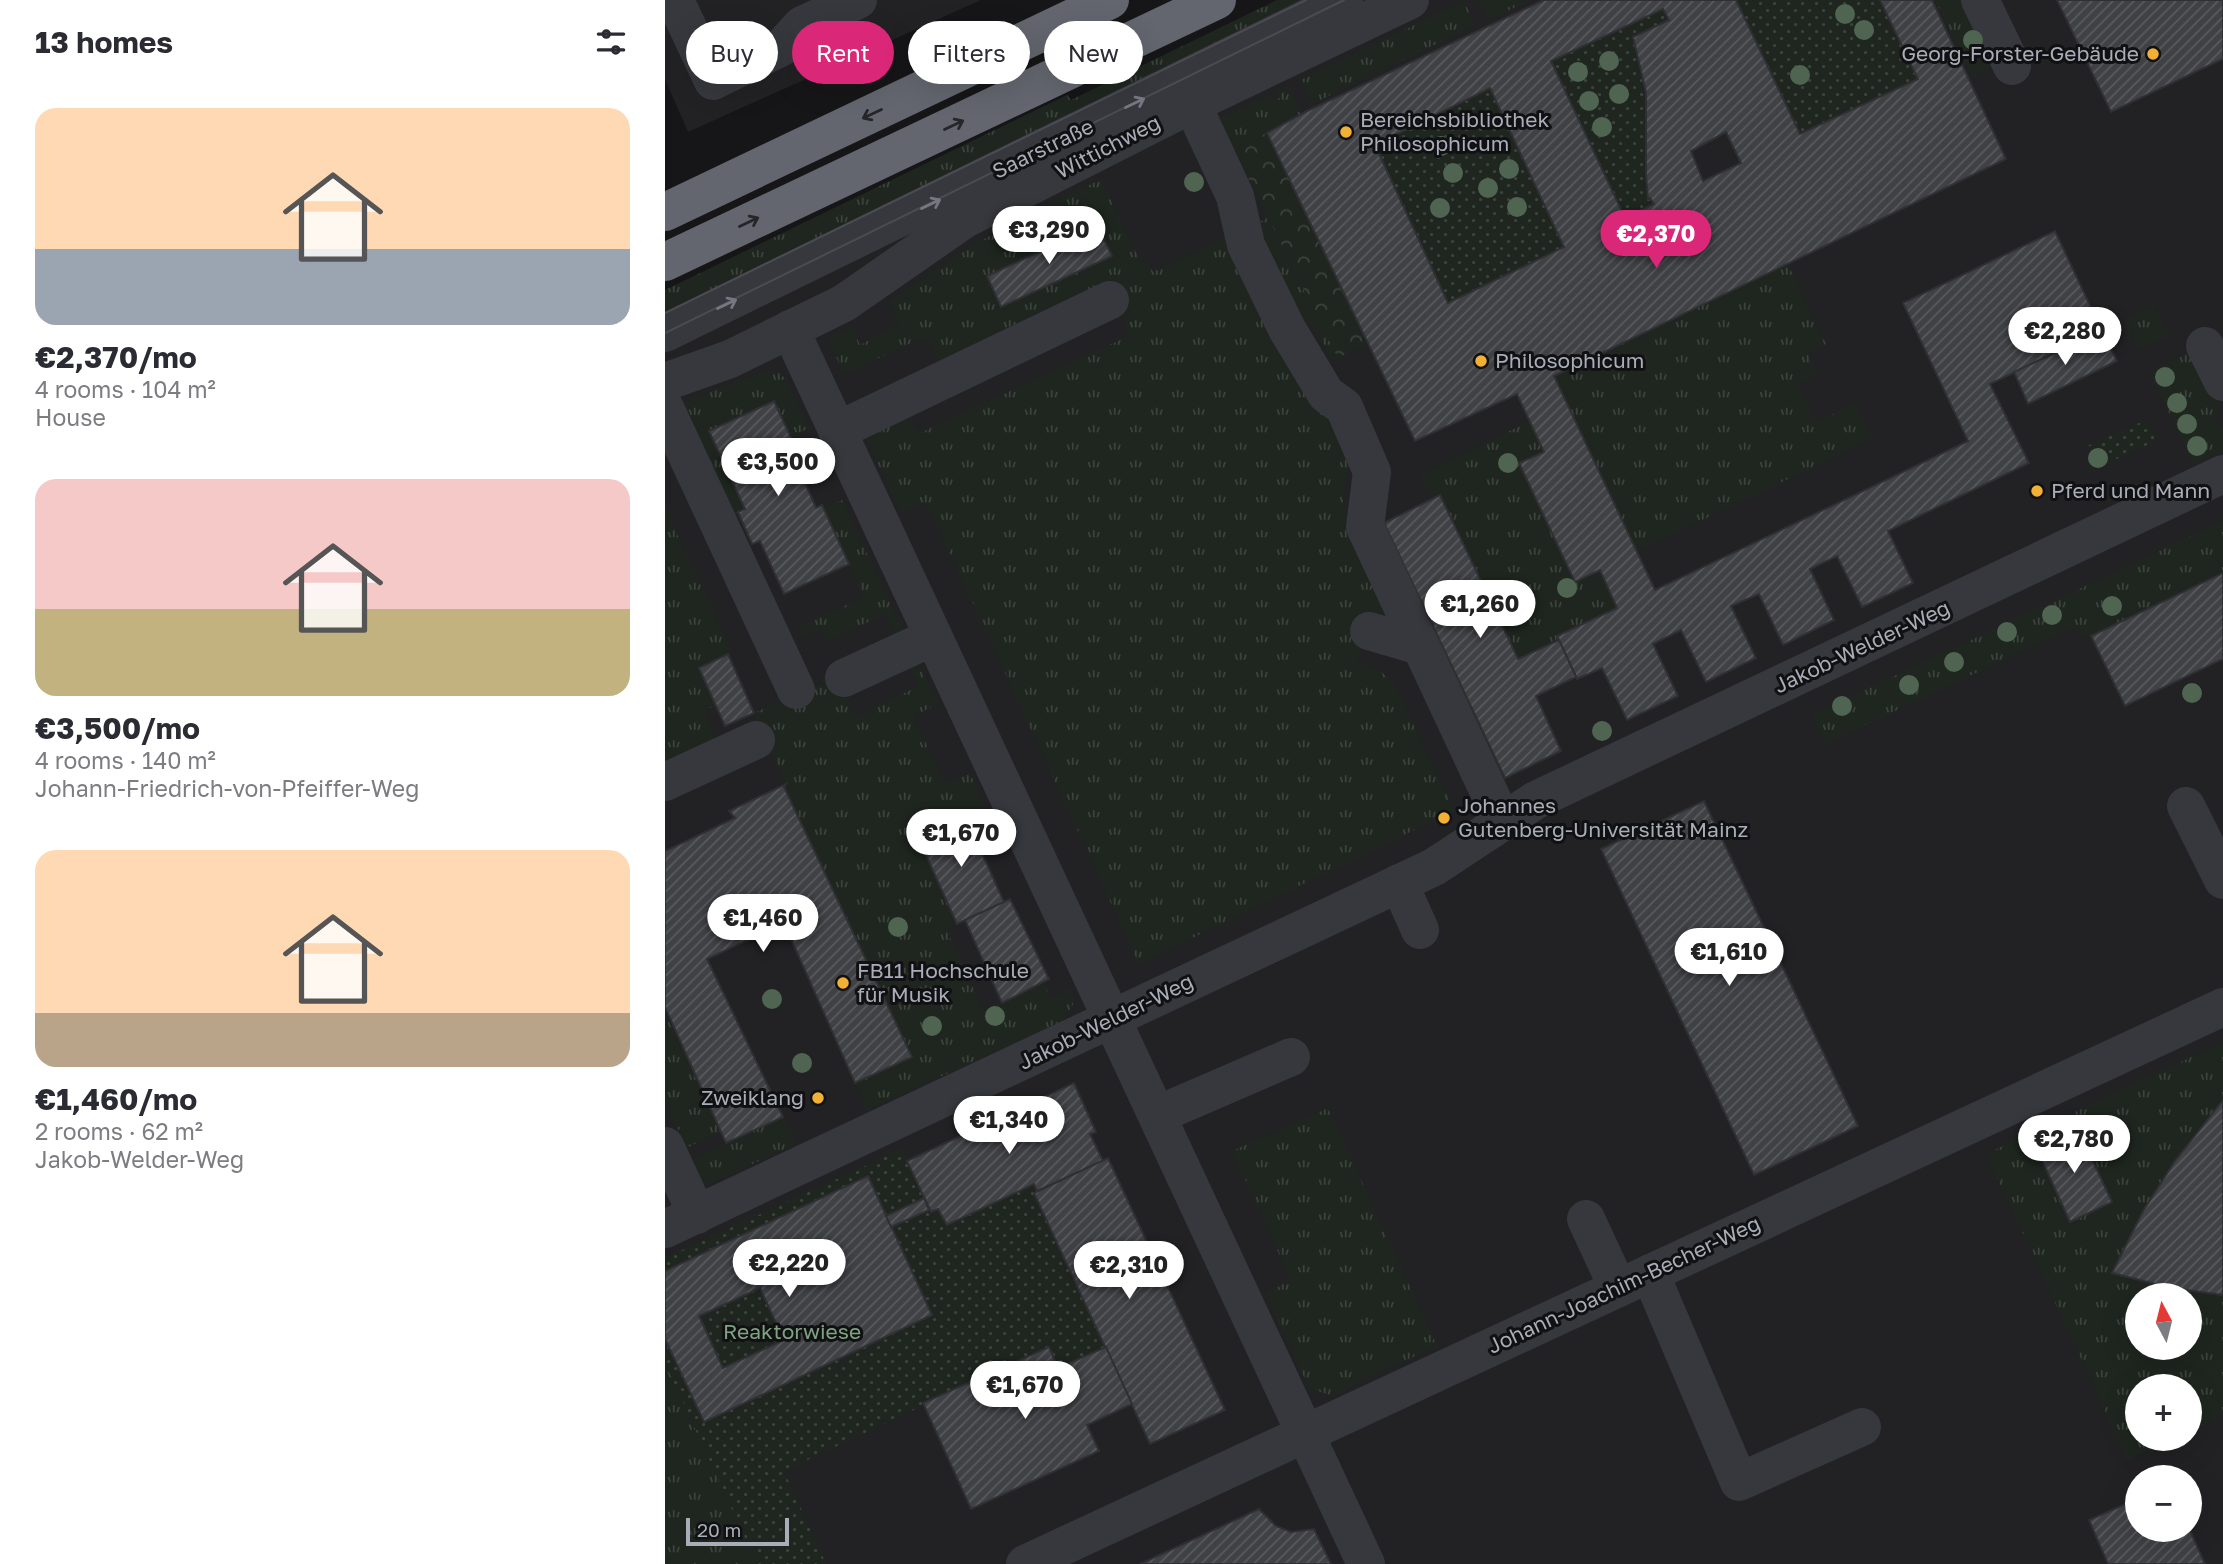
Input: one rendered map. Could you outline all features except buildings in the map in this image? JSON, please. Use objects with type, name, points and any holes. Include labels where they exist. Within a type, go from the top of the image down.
[{"type":"highway","points":[[665,212],[1110,0]]},
{"type":"highway","points":[[665,262],[1217,0]]},
{"type":"street","points":[[675,0],[713,81],[782,47],[802,25],[858,0]]},
{"type":"street","name":"Saarstraße","points":[[665,333],[1345,0]]},
{"type":"street","name":"Wittichweg","points":[[665,382],[730,359],[844,303],[965,219],[1192,104],[1410,0]]},
{"type":"street","points":[[1980,0],[2012,66]]},
{"type":"street","points":[[1192,104],[1235,196],[1246,244],[1276,305],[1326,394],[1345,407],[1372,472],[1365,527],[1502,820]]},
{"type":"street","points":[[837,431],[1110,300]]},
{"type":"street","points":[[790,330],[1366,1564]]},
{"type":"street","points":[[2205,346],[2223,382]]},
{"type":"street","points":[[665,408],[796,690]]},
{"type":"street","name":"Jakob-Welder-Weg","points":[[681,1222],[1434,867],[1536,800],[2223,474]]},
{"type":"street","points":[[1369,631],[1420,646]]},
{"type":"street","points":[[844,678],[933,636]]},
{"type":"street","points":[[665,782],[756,740]]},
{"type":"street","points":[[2186,806],[2223,880]]},
{"type":"street","points":[[1399,883],[1420,930]]},
{"type":"street","name":"Johann-Joachim-Becher-Weg","points":[[1025,1564],[2223,1007]]},
{"type":"street","points":[[1157,1115],[1291,1057]]},
{"type":"street","points":[[665,1146],[681,1222]]},
{"type":"street","points":[[1586,1219],[1634,1281],[1739,1482],[1862,1427]]},
{"type":"shaded area","points":[[665,0],[981,0],[934,21],[908,21],[908,33],[894,39],[894,21],[792,21],[792,84],[795,84],[688,132],[665,79]]},
{"type":"shaded area","name":"Johannes Gutenberg-Universität Mainz","points":[[1277,0],[2223,0],[2223,1564],[665,1564],[665,306],[1109,84],[1143,84],[1143,67]]},
{"type":"green space","points":[[1277,0],[1328,0],[665,322],[665,290],[1067,95],[1071,100],[1104,84],[1143,84],[1143,65]]},
{"type":"green space","points":[[1479,0],[1530,0],[1489,20]]},
{"type":"green space","points":[[1736,0],[1880,0],[1918,79],[1800,134]]},
{"type":"green space","points":[[1935,0],[1972,0],[2002,63],[1972,77]]},
{"type":"green space","points":[[1464,1],[1475,25],[1312,104],[1301,80]]},
{"type":"green space","points":[[1663,9],[1669,20],[1633,37],[1639,57],[1644,97],[1648,199],[1654,204],[1625,218],[1551,61]]},
{"type":"green space","points":[[1288,86],[1302,116],[1234,149],[1220,119],[1269,95],[1272,101],[1280,98],[1277,91]]},
{"type":"green space","points":[[1490,88],[1564,247],[1448,303],[1375,145]]},
{"type":"green space","points":[[1267,133],[1368,343],[1338,358],[1234,149]]},
{"type":"green space","points":[[1101,179],[1141,263],[1147,261],[1153,272],[1231,235],[1317,413],[1328,407],[1351,456],[1342,496],[1395,622],[1370,617],[1356,663],[1380,671],[1393,682],[1455,810],[1139,964],[931,512],[925,503],[901,513],[866,438],[900,411],[920,433],[1131,335],[1121,311],[1127,310],[1112,278],[938,361],[926,336],[844,374],[828,339],[852,328],[860,345],[900,325],[889,302],[978,242]]},
{"type":"green space","points":[[1267,218],[1338,358],[1331,361],[1313,323],[1302,318],[1249,228]]},
{"type":"green space","points":[[1788,264],[1826,344],[1807,353],[1817,375],[1797,385],[1816,422],[1855,404],[1872,439],[1637,551],[1554,376]]},
{"type":"green space","points":[[2154,306],[2169,335],[2138,349],[2124,321]]},
{"type":"green space","points":[[2193,351],[2222,412],[2215,416],[2223,432],[2223,451],[2194,464],[2149,372]]},
{"type":"green space","points":[[766,371],[778,373],[785,378],[809,428],[799,433],[804,444],[814,440],[830,472],[811,481],[773,401],[709,431],[745,509],[731,516],[680,404]]},
{"type":"green space","points":[[2146,420],[2156,441],[2097,468],[2087,446]]},
{"type":"green space","points":[[1530,421],[1544,452],[1519,464],[1575,582],[1600,570],[1617,608],[1518,659],[1440,495],[1432,498],[1420,475]]},
{"type":"green space","points":[[842,500],[904,633],[895,637],[885,614],[827,641],[821,629],[805,637],[800,627],[864,597],[824,508]]},
{"type":"green space","points":[[665,508],[732,652],[699,668],[716,705],[704,711],[717,740],[665,764]]},
{"type":"green space","points":[[2223,521],[2223,573],[2083,639],[2076,626],[1825,744],[1812,715]]},
{"type":"green space","points":[[916,659],[938,704],[913,716],[945,783],[970,773],[1005,850],[984,859],[917,835],[957,924],[946,929],[984,1011],[1043,982],[1051,999],[1071,988],[1073,1004],[1064,1020],[868,1110],[855,1083],[911,1055],[784,787],[786,784],[754,713],[837,678],[855,717],[919,686],[908,663]]},
{"type":"green space","points":[[665,1013],[720,1131],[687,1148],[665,1101]]},
{"type":"green space","points":[[2223,1042],[2223,1100],[2175,1161],[2143,1211],[2112,1273],[2151,1283],[2125,1283],[2125,1360],[2202,1360],[2202,1292],[2223,1295],[2223,1415],[2202,1425],[2202,1374],[2125,1374],[2125,1451],[2148,1451],[2128,1460],[1986,1154]]},
{"type":"green space","points":[[1328,1108],[1437,1346],[1330,1395],[1309,1388],[1266,1293],[1291,1280],[1232,1151]]},
{"type":"green space","points":[[783,1117],[796,1144],[704,1186],[692,1159]]},
{"type":"green space","name":"Reaktorwiese","points":[[902,1149],[929,1210],[938,1209],[947,1225],[1034,1184],[1037,1191],[1034,1193],[1106,1347],[1058,1368],[1048,1347],[784,1471],[826,1564],[757,1564],[665,1363],[665,1258]]},
{"type":"green space","points":[[665,1363],[757,1564],[665,1564]]},
{"type":"tram line","points":[[665,313],[1306,0]]},
{"type":"tram line","points":[[665,333],[1344,0]]},
{"type":"place","name":"Georg-Forster-Gebäude","points":[[2153,54]]},
{"type":"place","name":"Bereichsbibliothek Philosophicum","points":[[1346,132]]},
{"type":"place","name":"Philosophicum","points":[[1481,361]]},
{"type":"place","name":"Pferd und Mann","points":[[2037,491]]},
{"type":"place","name":"Johannes Gutenberg-Universität Mainz","points":[[1444,818]]},
{"type":"place","name":"FB11 Hochschule für Musik","points":[[843,983]]},
{"type":"place","name":"Zweiklang","points":[[818,1098]]}]
